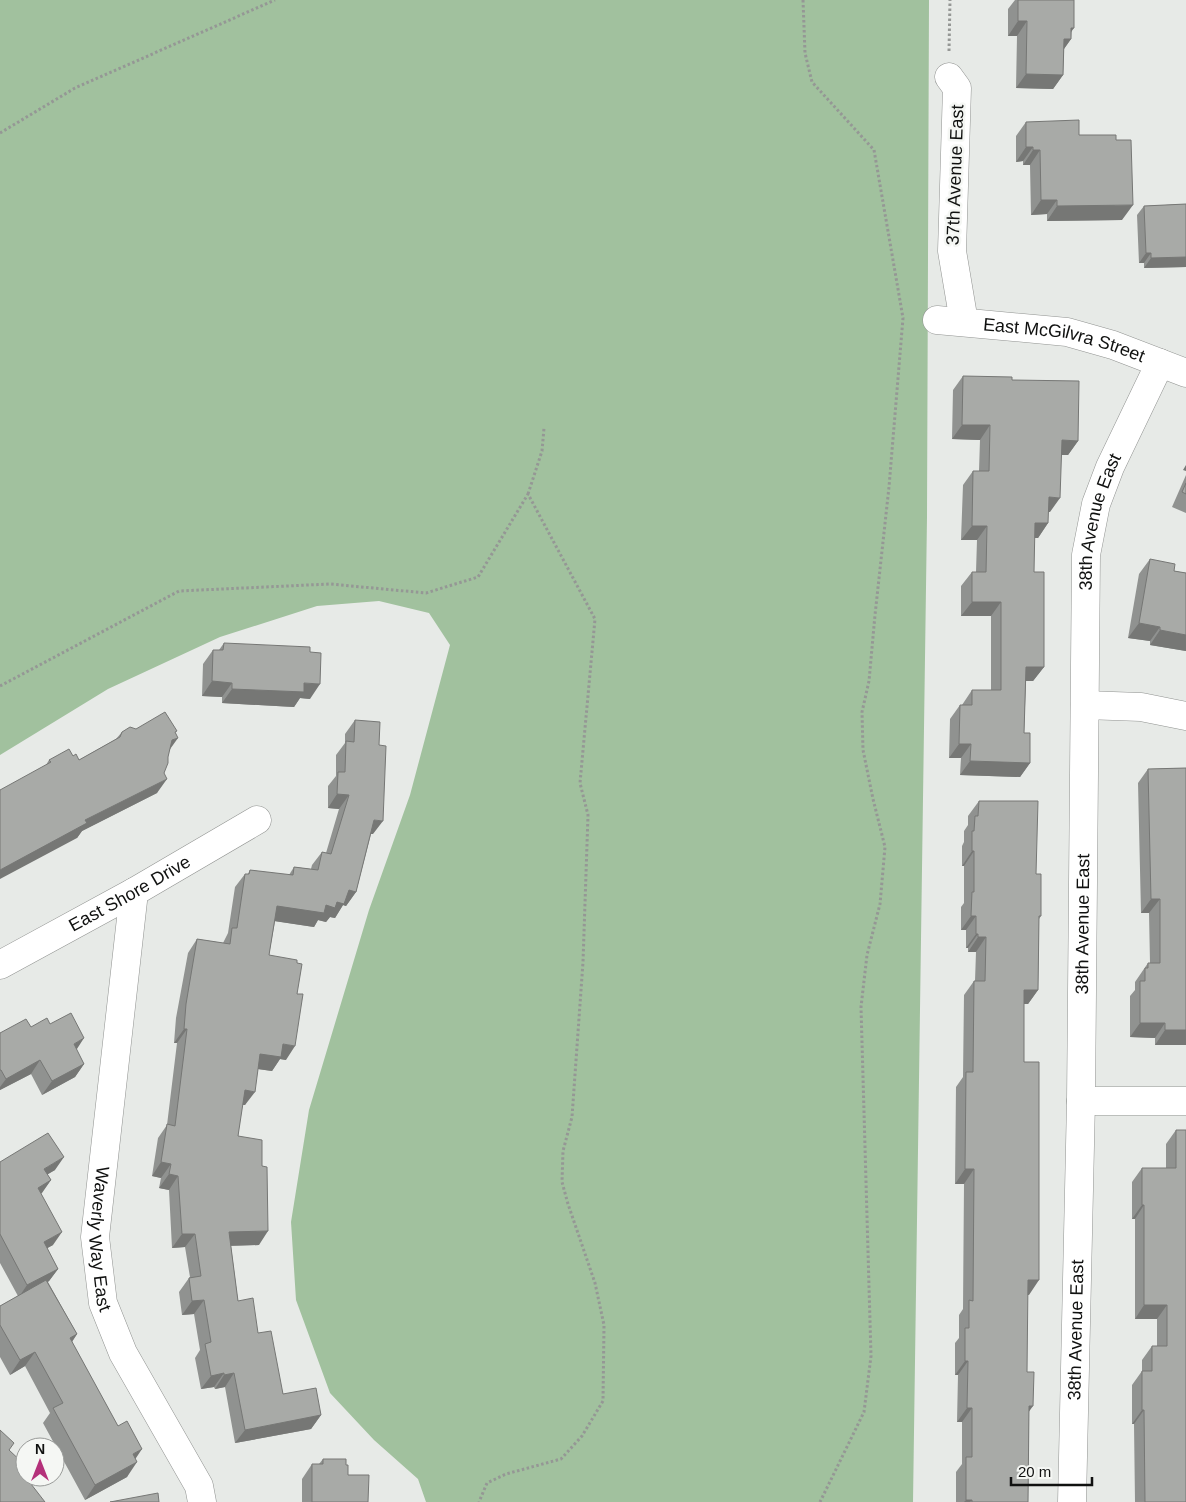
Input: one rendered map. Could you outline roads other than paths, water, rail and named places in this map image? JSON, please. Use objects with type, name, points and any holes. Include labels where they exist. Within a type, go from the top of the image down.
[{"type":"street","name":"37th Avenue East","points":[[949,77],[957,88],[952,251],[964,322]]},
{"type":"street","name":"East McGilvra Street","points":[[937,320],[1067,332],[1186,372]]},
{"type":"street","name":"38th Avenue East","points":[[1072,1502],[1081,1101],[1086,555],[1096,504],[1110,467],[1160,363]]},
{"type":"street","points":[[1085,706],[1141,707],[1186,716]]},
{"type":"street","name":"East Shore Drive","points":[[0,965],[134,892],[257,820]]},
{"type":"street","name":"Waverly Way East","points":[[134,892],[95,1237],[103,1303],[123,1353],[199,1486],[202,1502]]},
{"type":"street","points":[[1081,1101],[1186,1101]]}]
